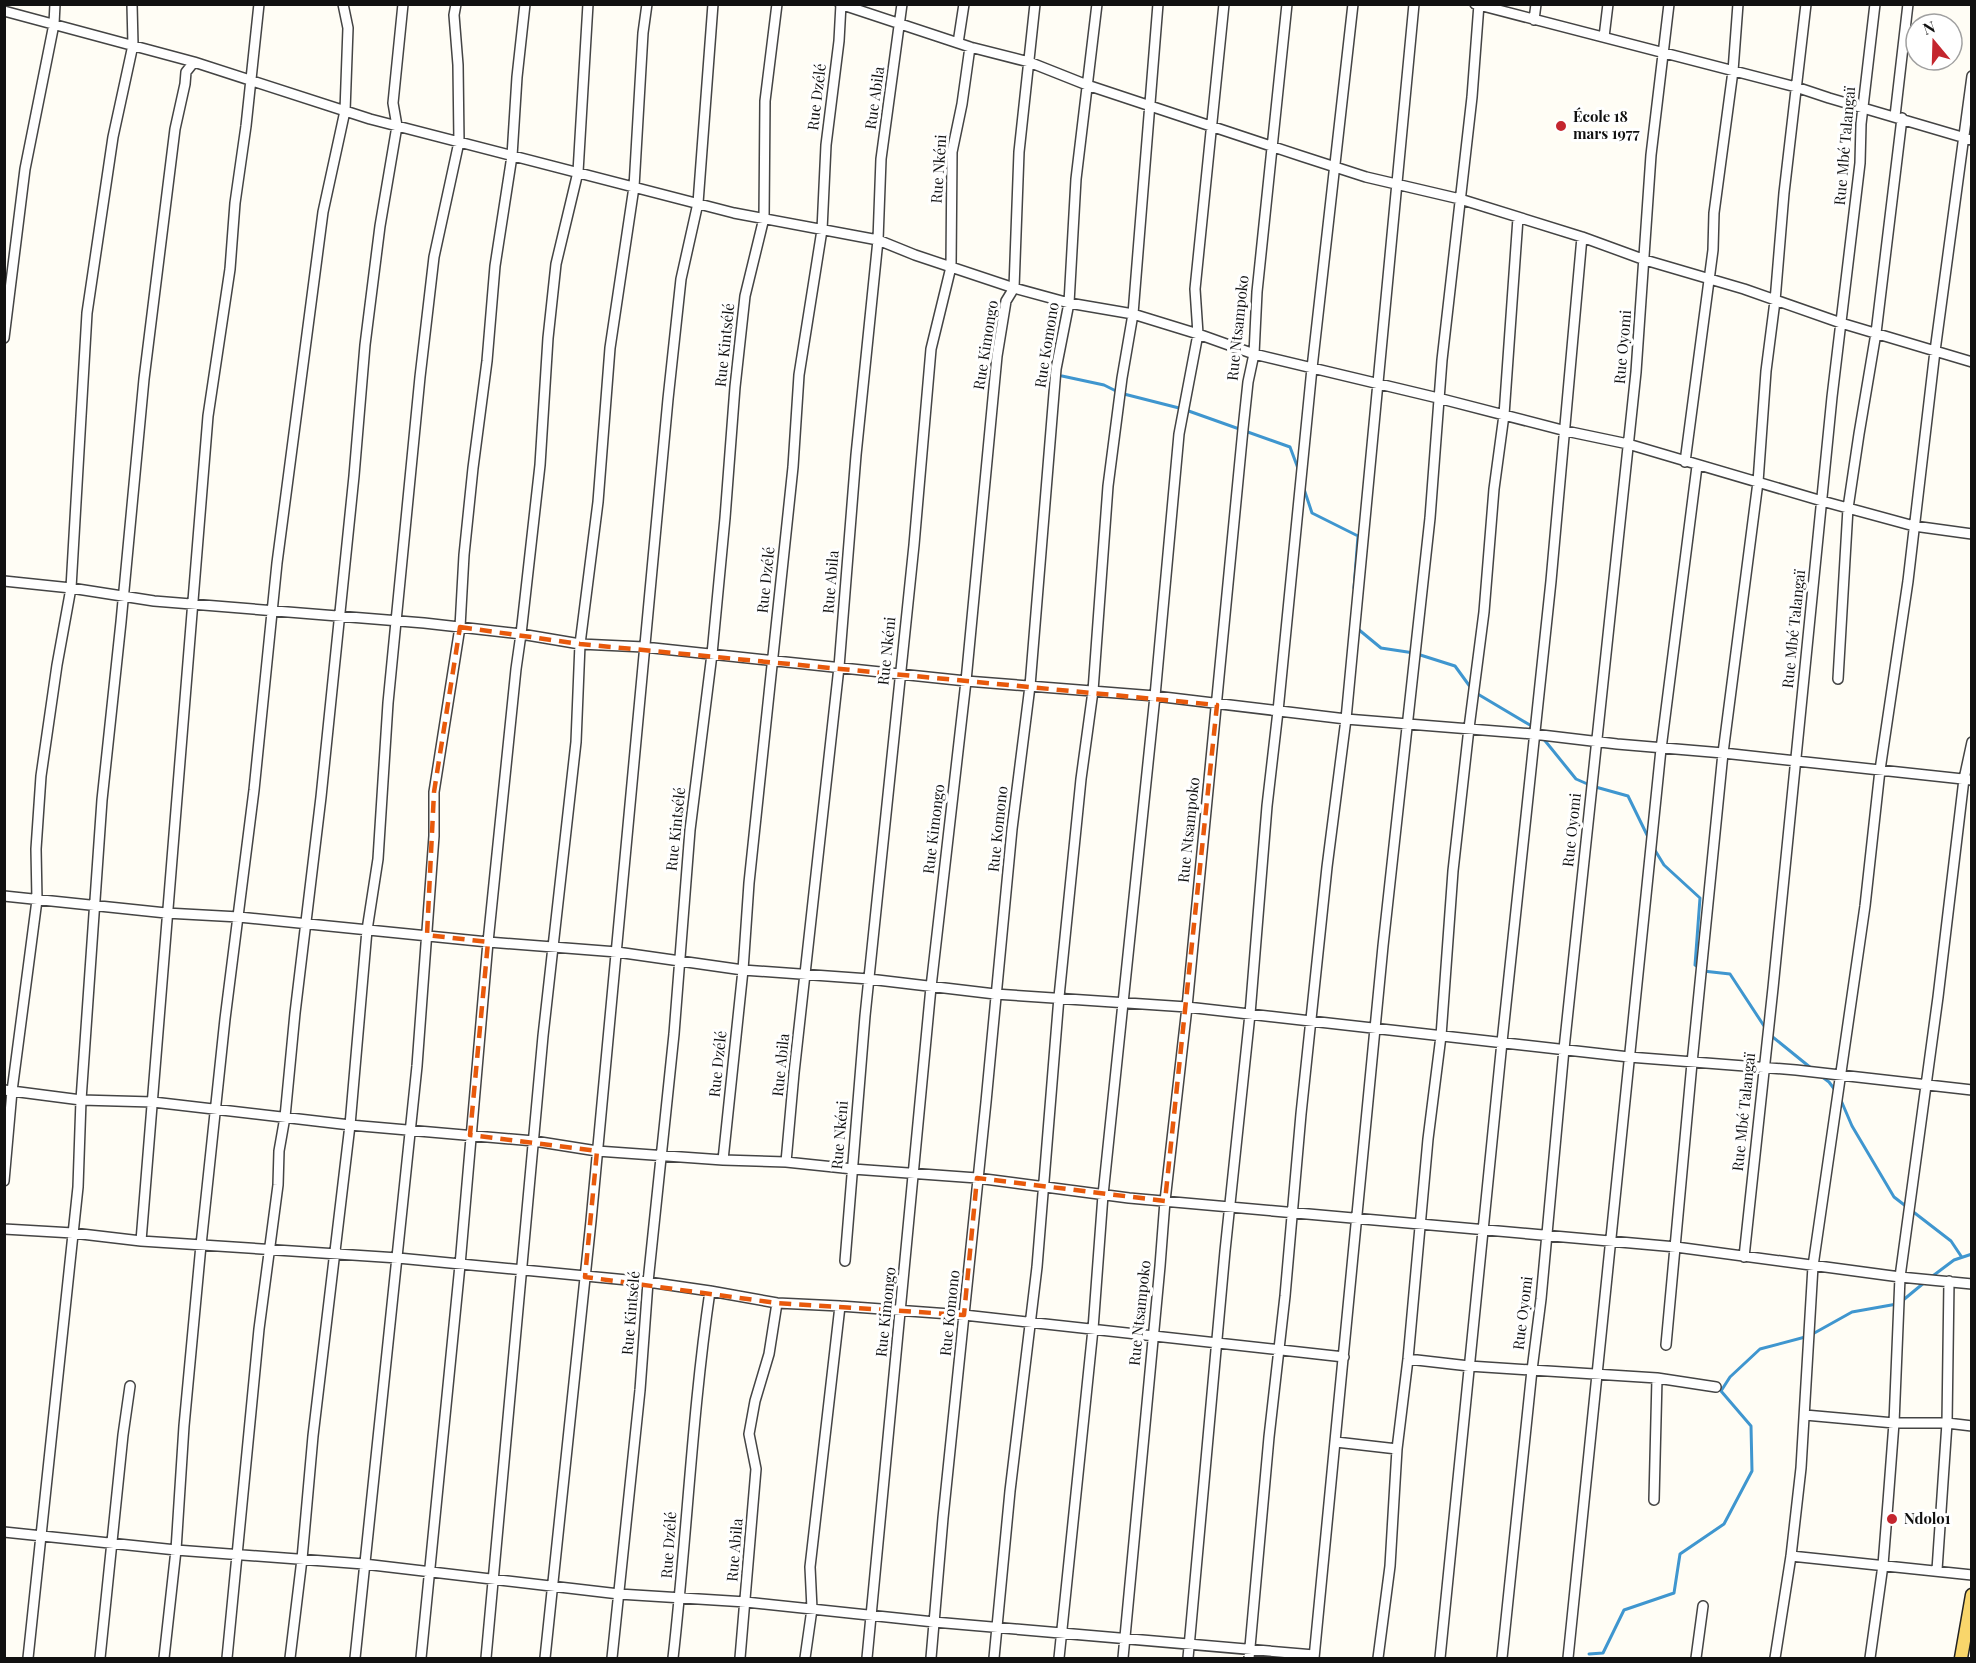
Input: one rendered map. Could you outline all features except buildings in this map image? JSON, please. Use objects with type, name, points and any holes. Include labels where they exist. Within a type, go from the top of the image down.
[{"type":"main road","points":[[1961,1659],[1971,1595]]},
{"type":"street","points":[[4,338],[25,169],[56,4]]},
{"type":"street","points":[[4,1181],[8,1090],[37,900],[36,849],[41,776],[71,588],[87,313],[113,137],[132,45],[132,4]]},
{"type":"street","points":[[141,1241],[208,416],[230,269],[235,203],[259,4]]},
{"type":"street","points":[[164,1659],[176,1550],[184,1426],[201,1245],[287,479],[323,212],[345,111],[348,28],[343,4]]},
{"type":"street","points":[[227,1659],[269,1249],[278,1185],[279,1151],[307,924],[354,476],[366,333],[380,226],[397,126],[393,103],[403,4]]},
{"type":"street","points":[[290,1659],[313,1436],[336,1254],[339,1203],[350,1125],[367,930],[378,859],[388,703],[434,257],[459,142],[458,65],[454,15],[456,4]]},
{"type":"street","points":[[355,1659],[410,1130],[427,935],[434,836],[434,792],[460,627],[465,544],[487,361],[495,266],[512,156],[525,4]]},
{"type":"street","points":[[421,1659],[460,1265],[488,942],[540,465],[548,338],[556,264],[578,172],[588,4]]},
{"type":"street","points":[[486,1659],[543,1036],[576,742],[580,644],[598,502],[610,348],[634,187],[643,33],[647,4]]},
{"type":"street","points":[[545,1659],[585,1277],[681,279],[698,203],[713,4]]},
{"type":"street","name":"Rue Kintsélé","points":[[612,1659],[640,1390],[690,830],[712,654],[735,387],[746,296],[764,218],[765,100],[777,4]]},
{"type":"street","name":"Rue Abila","points":[[786,1162],[840,667],[856,455],[878,240],[881,159],[902,4]]},
{"type":"street","points":[[957,43],[964,4]]},
{"type":"street","name":"Rue Kimongo","points":[[867,1659],[931,987],[966,681],[997,356],[1006,301],[1014,288],[1019,152],[1035,4]]},
{"type":"street","name":"Rue Komono","points":[[931,1659],[995,994],[1030,686],[1056,369],[1070,303],[1076,179],[1097,4]]},
{"type":"street","points":[[994,1659],[1010,1491],[1037,1267],[1059,997],[1081,779],[1093,691],[1108,486],[1133,314],[1158,4]]},
{"type":"street","points":[[1059,1659],[1179,434],[1198,334],[1195,289],[1224,4]]},
{"type":"street","name":"Rue Ntsampoko","points":[[1122,1659],[1165,1201],[1187,1007],[1244,417],[1254,354],[1257,292],[1287,4]]},
{"type":"street","points":[[1188,1659],[1216,1342],[1250,1014],[1267,806],[1312,368],[1353,4]]},
{"type":"street","points":[[1250,1654],[1278,1349],[1328,867],[1346,719],[1414,4]]},
{"type":"street","points":[[1534,20],[1536,4]]},
{"type":"street","points":[[1604,38],[1608,4]]},
{"type":"street","name":"Rue Oyomi","points":[[1502,1659],[1636,372],[1651,155],[1669,4]]},
{"type":"street","points":[[1685,462],[1713,250],[1738,4]]},
{"type":"street","points":[[1666,1345],[1723,753],[1758,482],[1766,371],[1806,4]]},
{"type":"street","name":"Rue Mbé Talangaï","points":[[1744,1257],[1875,4]]},
{"type":"street","points":[[1838,679],[1848,508],[1876,333],[1899,117],[1908,4]]},
{"type":"street","points":[[841,5],[970,47],[1029,62],[1087,85],[1366,177],[1460,199],[1582,237],[1644,260],[1744,289],[1840,323],[1971,362]]},
{"type":"street","name":"Rue Dzélé","points":[[723,1160],[743,970],[749,882],[793,467],[799,375],[822,230],[826,145],[839,41],[841,5]]},
{"type":"street","points":[[4,1532],[176,1550],[364,1564],[619,1594],[680,1596],[997,1628],[1190,1644],[1250,1654],[1314,1657],[1406,725],[1430,518],[1438,398],[1472,97],[1478,5],[1796,87],[1967,138]]},
{"type":"street","points":[[4,10],[194,62],[397,126],[698,203],[878,240],[1014,288],[1070,303],[1133,314],[1254,354],[1566,431],[1628,444],[1697,466],[1914,526],[1971,534]]},
{"type":"street","name":"Rue Nkéni","points":[[845,1261],[869,979],[932,349],[951,267],[952,153],[970,47]]},
{"type":"street","points":[[28,1659],[74,1233],[102,800],[144,379],[175,129],[186,72],[194,62]]},
{"type":"street","points":[[1775,1659],[1791,1556],[1801,1468],[1813,1266],[1865,906],[1880,770],[1908,581],[1935,351],[1967,138],[1971,76]]},
{"type":"street","points":[[1378,1659],[1390,1566],[1397,1449],[1408,1359],[1428,1139],[1441,1036],[1453,871],[1484,612],[1494,489],[1504,415],[1518,218]]},
{"type":"street","points":[[1440,1659],[1533,734],[1566,431],[1582,237]]},
{"type":"street","points":[[1568,1659],[1661,749],[1697,466]]},
{"type":"street","points":[[4,581],[194,604],[460,627],[580,644],[644,647],[966,681],[1155,696],[1346,719],[1533,734],[1968,779]]},
{"type":"street","points":[[1870,1659],[1883,1565],[1894,1423],[1900,1277],[1968,779],[1971,742]]},
{"type":"street","points":[[4,896],[94,904],[166,914],[239,917],[488,942],[617,952],[743,970],[869,979],[995,994],[1187,1007],[1629,1057],[1841,1075],[1971,1090]]},
{"type":"street","points":[[8,1090],[81,1100],[153,1102],[350,1125],[534,1141],[597,1151],[786,1162],[977,1178],[1103,1195],[1546,1234],[1676,1247],[1900,1277],[1971,1284]]},
{"type":"street","points":[[4,1229],[74,1233],[141,1241],[398,1258],[648,1282],[777,1303],[964,1315],[1344,1357]]},
{"type":"street","points":[[1936,1570],[1947,1423],[1949,1281]]},
{"type":"street","name":"Rue Dzélé","points":[[673,1659],[693,1425],[710,1291]]},
{"type":"street","name":"Rue Abila","points":[[740,1659],[756,1469],[750,1434],[755,1401],[769,1354],[777,1303]]},
{"type":"street","points":[[805,1659],[812,1609],[810,1567],[840,1306]]},
{"type":"street","points":[[1408,1359],[1469,1366],[1657,1378],[1716,1388]]},
{"type":"street","points":[[1654,1500],[1657,1378]]},
{"type":"street","points":[[100,1659],[130,1386]]},
{"type":"street","points":[[1804,1415],[1894,1423],[1947,1423],[1971,1426]]},
{"type":"street","points":[[1336,1442],[1397,1449]]},
{"type":"street","points":[[1791,1556],[1971,1575]]},
{"type":"street","points":[[1696,1659],[1703,1606]]},
{"type":"highlighted area","points":[[460,627],[580,644],[1217,705],[1165,1201],[977,1178],[964,1315],[777,1303],[585,1277],[597,1151],[470,1135],[488,942],[427,935],[434,792]]},
{"type":"waterway","points":[[1062,376],[1104,385],[1120,393],[1183,409],[1290,447],[1299,471]]},
{"type":"waterway","points":[[1303,486],[1312,513],[1358,536],[1354,588]]},
{"type":"waterway","points":[[1358,629],[1381,648],[1414,653],[1455,666],[1471,688]]},
{"type":"waterway","points":[[1476,693],[1535,728]]},
{"type":"waterway","points":[[1542,737],[1576,779],[1628,796],[1649,839]]},
{"type":"waterway","points":[[1653,847],[1664,865],[1700,898],[1695,965],[1698,967]]},
{"type":"waterway","points":[[1703,971],[1730,974],[1766,1029]]},
{"type":"waterway","points":[[1769,1034],[1811,1068]]},
{"type":"waterway","points":[[1821,1076],[1835,1090]]},
{"type":"waterway","points":[[1840,1098],[1852,1126],[1894,1197],[1951,1241],[1961,1256]]},
{"type":"waterway","points":[[1930,1278],[1954,1260],[1972,1254]]},
{"type":"waterway","points":[[1902,1301],[1925,1282]]},
{"type":"waterway","points":[[1589,1654],[1603,1653],[1624,1610],[1674,1593],[1680,1554],[1724,1524],[1752,1471],[1751,1426],[1721,1391],[1730,1377],[1760,1349],[1809,1336],[1852,1312],[1897,1304]]},
{"type":"place","name":"École 18 mars 1977","points":[[1561,126]]},
{"type":"place","name":"Ndolo1","points":[[1892,1519]]}]
